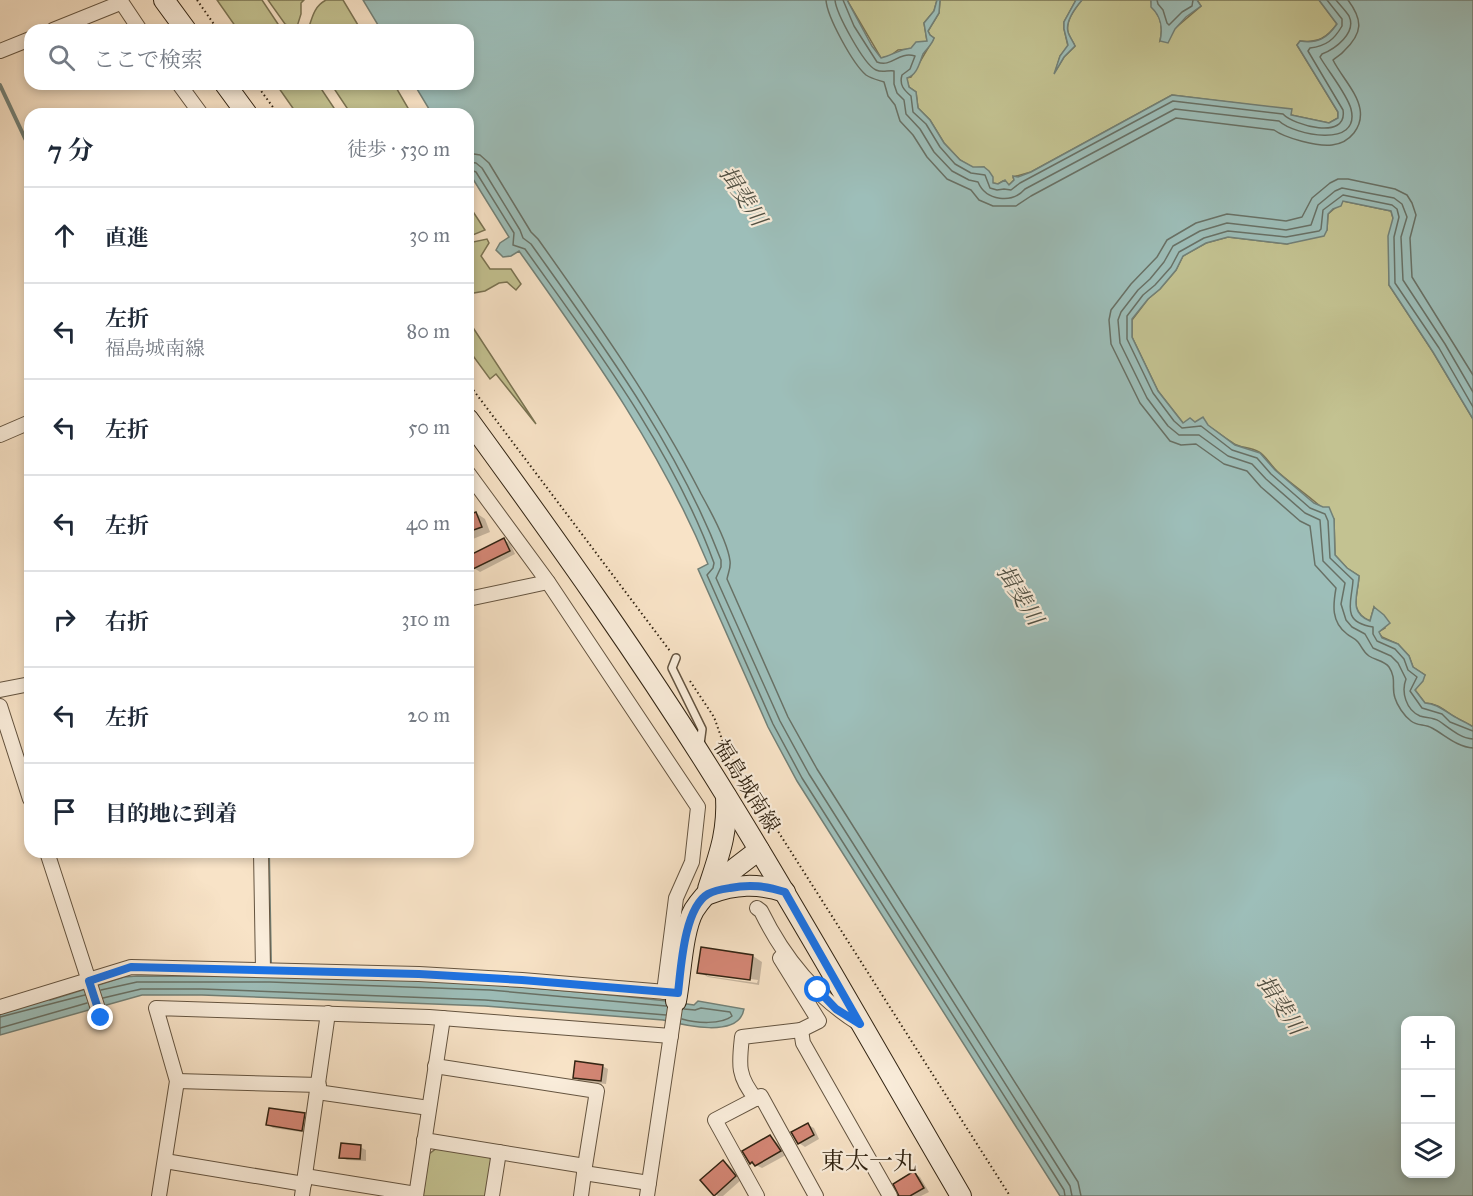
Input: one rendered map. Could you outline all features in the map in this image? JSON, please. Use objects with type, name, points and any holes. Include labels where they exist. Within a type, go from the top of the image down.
[{"type":"main road","points":[[164,0],[182,24]]},
{"type":"main road","points":[[229,90],[243,108]]},
{"type":"main road","name":"福島城南線","points":[[474,427],[612,622],[726,795],[785,892],[961,1196]]},
{"type":"main road","points":[[706,895],[723,840],[727,819],[726,795]]},
{"type":"main road","points":[[672,995],[693,911],[723,877],[759,850]]},
{"type":"main road","points":[[706,895],[742,886],[766,886],[785,892]]},
{"type":"street","points":[[67,24],[120,2],[136,24]]},
{"type":"street","points":[[0,51],[24,41]]},
{"type":"street","points":[[183,90],[197,108]]},
{"type":"street","points":[[0,435],[24,425]]},
{"type":"street","points":[[424,1140],[499,1152],[585,1170],[648,1189],[671,1035],[676,898],[692,862],[698,807],[548,582],[474,481]]},
{"type":"street","points":[[474,598],[548,582]]},
{"type":"street","points":[[0,690],[24,685]]},
{"type":"street","points":[[0,706],[24,780]]},
{"type":"street","points":[[49,858],[101,1018]]},
{"type":"street","points":[[261,858],[263,970]]},
{"type":"street","points":[[757,908],[785,954],[836,1009],[860,1024]]},
{"type":"street","points":[[756,1099],[749,1091],[738,1067],[742,1037],[801,1030],[819,1021],[780,958],[785,954]]},
{"type":"street","points":[[0,1007],[131,967],[419,974],[522,980],[672,995]]},
{"type":"street","points":[[159,1196],[177,1082],[156,1008],[443,1018],[671,1035]]},
{"type":"street","points":[[304,1185],[328,1013]]},
{"type":"street","points":[[165,1161],[304,1185],[416,1195],[443,1018]]},
{"type":"street","points":[[801,1030],[803,1043],[890,1196]]},
{"type":"street","points":[[435,1066],[597,1091],[580,1196]]},
{"type":"street","points":[[177,1082],[318,1088],[429,1108]]},
{"type":"street","points":[[758,1196],[715,1120],[760,1096],[816,1196]]},
{"type":"street","points":[[492,1196],[499,1152]]},
{"type":"lane","points":[[676,658],[672,668],[702,729],[699,753]]},
{"type":"path","points":[[197,0],[214,24]]},
{"type":"path","points":[[260,90],[274,108]]},
{"type":"path","points":[[474,391],[676,658],[714,717],[725,748],[1010,1196]]},
{"type":"shaded area","points":[[217,0],[262,0],[278,24],[234,24]]},
{"type":"shaded area","points":[[268,0],[304,0],[301,3],[298,24],[285,24]]},
{"type":"shaded area","points":[[326,0],[343,0],[357,24],[310,24],[316,9]]},
{"type":"shaded area","points":[[847,0],[937,0],[934,11],[924,23],[927,41],[911,49],[898,50],[890,56],[881,58]]},
{"type":"shaded area","points":[[940,0],[1076,0],[1064,22],[1068,46],[1060,56],[1056,70],[1075,46],[1067,28],[1072,14],[1082,0],[1151,0],[1160,22],[1160,41],[1201,6],[1197,0],[1319,0],[1337,24],[1330,33],[1322,38],[1300,41],[1297,45],[1338,112],[1338,118],[1329,123],[1291,115],[1291,110],[1172,95],[1031,172],[1013,177],[1014,180],[1009,185],[1003,181],[998,184],[993,183],[984,167],[973,168],[960,160],[944,143],[930,120],[918,108],[916,92],[909,87],[906,78],[911,77],[934,38],[928,31],[939,13]]},
{"type":"shaded area","points":[[280,90],[322,90],[334,108],[293,108]]},
{"type":"shaded area","points":[[335,90],[398,90],[408,108],[347,108]]},
{"type":"shaded area","points":[[1343,201],[1391,211],[1393,218],[1389,285],[1473,419],[1473,727],[1438,706],[1425,703],[1415,690],[1425,675],[1413,667],[1409,656],[1398,644],[1382,637],[1378,632],[1385,628],[1374,607],[1370,621],[1359,613],[1356,602],[1359,576],[1347,568],[1335,555],[1334,519],[1278,472],[1259,452],[1236,445],[1205,425],[1183,423],[1158,391],[1132,337],[1132,320],[1148,299],[1176,270],[1183,256],[1206,243],[1228,237],[1287,244],[1327,230],[1328,214]]},
{"type":"shaded area","points":[[474,213],[485,230],[474,235]]},
{"type":"shaded area","points":[[487,239],[489,243],[481,256],[490,269],[511,269],[521,284],[516,290],[507,282],[474,293],[474,242]]},
{"type":"shaded area","points":[[474,329],[536,424],[496,374],[490,379],[474,357]]},
{"type":"shaded area","points":[[437,1148],[489,1157],[493,1162],[488,1196],[423,1196],[429,1154]]},
{"type":"water","name":"揖斐川","points":[[363,0],[847,0],[881,58],[911,48],[916,42],[927,41],[924,23],[934,11],[937,0],[940,0],[939,13],[928,31],[934,38],[915,72],[907,78],[909,87],[916,92],[918,108],[960,160],[973,167],[984,167],[993,177],[993,183],[998,184],[1005,180],[1009,185],[1014,180],[1013,176],[1018,177],[1031,172],[1172,95],[1292,109],[1291,115],[1329,123],[1338,118],[1338,112],[1297,45],[1300,41],[1312,42],[1321,39],[1337,24],[1319,0],[1473,0],[1473,419],[1389,285],[1388,236],[1393,218],[1391,211],[1343,201],[1341,206],[1328,214],[1327,230],[1324,236],[1287,244],[1228,237],[1206,243],[1183,256],[1176,270],[1132,319],[1132,337],[1158,391],[1183,423],[1190,418],[1195,422],[1203,417],[1208,425],[1235,445],[1260,453],[1275,470],[1314,503],[1329,507],[1334,519],[1335,555],[1347,568],[1359,576],[1356,602],[1359,613],[1370,621],[1374,607],[1390,623],[1379,632],[1382,638],[1398,644],[1409,656],[1413,667],[1425,675],[1415,690],[1425,703],[1437,706],[1473,727],[1473,1196],[1060,1196],[797,781],[768,727],[698,569],[708,564],[669,481],[646,441],[598,364],[519,251],[511,256],[503,257],[496,250],[500,243],[509,237],[474,181],[474,108],[428,108],[418,90],[474,90],[474,24],[377,24]]},
{"type":"water","points":[[1076,0],[1082,0],[1072,14],[1067,28],[1075,46],[1064,57],[1054,74],[1060,56],[1068,45],[1064,22]]},
{"type":"water","points":[[1151,0],[1197,0],[1201,6],[1175,29],[1168,43],[1160,41],[1160,23],[1151,7]]},
{"type":"water","points":[[124,977],[407,980],[514,986],[694,1005],[698,1001],[744,1009],[740,1018],[732,1024],[709,1028],[663,1020],[485,1006],[202,995],[142,995],[0,1035],[0,1012],[48,997],[50,1000]]},
{"type":"building","points":[[476,512],[482,527],[474,530],[474,513]]},
{"type":"building","points":[[504,538],[510,551],[474,569],[474,553]]},
{"type":"building","points":[[701,947],[753,955],[750,980],[697,973]]},
{"type":"building","points":[[575,1061],[603,1065],[601,1081],[573,1078]]},
{"type":"building","points":[[269,1108],[305,1113],[302,1131],[266,1125]]},
{"type":"building","points":[[808,1123],[814,1135],[798,1144],[791,1132]]},
{"type":"building","points":[[770,1135],[781,1151],[755,1166],[752,1162],[750,1164],[742,1151]]},
{"type":"building","points":[[341,1143],[361,1145],[360,1159],[339,1158]]},
{"type":"building","points":[[723,1160],[736,1176],[714,1196],[700,1180]]},
{"type":"building","points":[[914,1171],[924,1188],[910,1196],[899,1196],[893,1184]]},
{"type":"waterway","points":[[0,85],[24,136]]},
{"type":"waterway","points":[[268,858],[270,965]]},
{"type":"district","name":"東太一丸","points":[[869,1161]]},
{"type":"route","points":[[101,1018],[89,981],[131,967],[419,974],[678,993],[686,938],[693,911],[706,895],[742,886],[766,886],[785,892],[860,1024],[836,1009],[818,990]]}]
